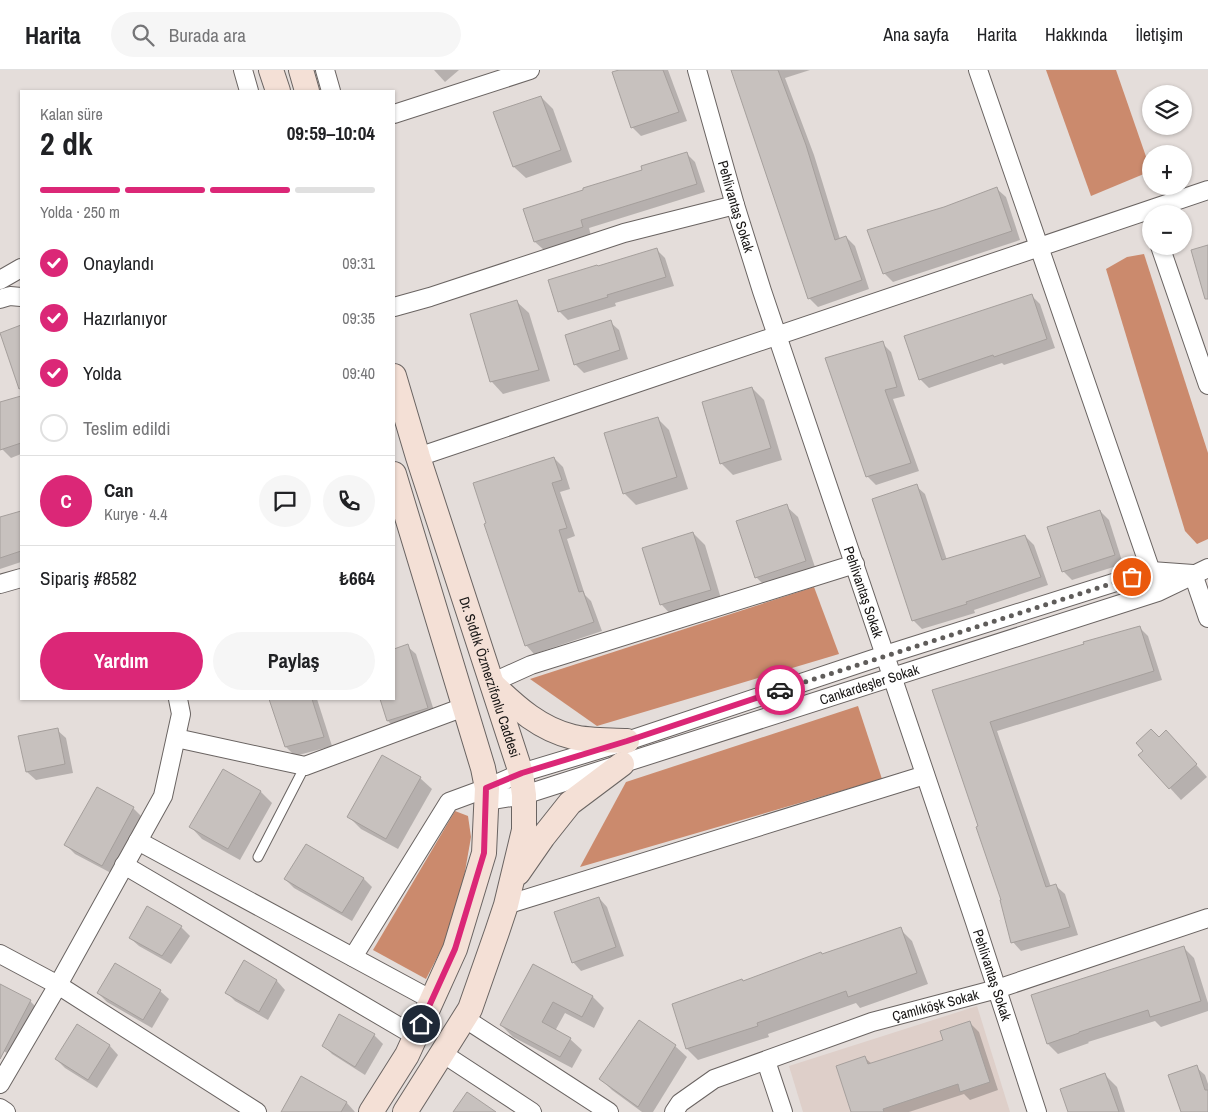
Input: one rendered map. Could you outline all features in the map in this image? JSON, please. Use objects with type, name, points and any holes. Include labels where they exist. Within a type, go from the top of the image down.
[{"type":"main road","points":[[271,70],[278,90]]},
{"type":"main road","points":[[301,70],[307,90]]},
{"type":"main road","name":"Dr. Sıddık Özmerzifonlu Caddesi","points":[[395,379],[523,784],[524,830],[508,895],[470,1009],[405,1112]]},
{"type":"main road","points":[[371,1112],[407,1055],[455,949],[484,853],[486,795],[483,768],[395,477]]},
{"type":"main road","points":[[491,683],[513,704],[544,728],[574,738],[627,741]]},
{"type":"main road","points":[[508,895],[543,838],[570,803],[622,764]]},
{"type":"street","points":[[243,70],[249,90]]},
{"type":"street","points":[[325,70],[331,90]]},
{"type":"street","points":[[395,114],[527,70]]},
{"type":"street","name":"Pehlivantaş Sokak","points":[[697,70],[735,205],[777,335],[926,775],[1037,1112]]},
{"type":"street","points":[[978,70],[1158,592]]},
{"type":"street","points":[[1173,205],[1208,190]]},
{"type":"street","points":[[395,307],[624,234],[735,205]]},
{"type":"street","points":[[418,456],[1039,247],[1142,217]]},
{"type":"street","points":[[1163,255],[1208,385]]},
{"type":"street","points":[[0,280],[20,269]]},
{"type":"street","points":[[0,299],[10,296],[20,297]]},
{"type":"street","points":[[491,683],[531,665],[854,564]]},
{"type":"street","name":"Cankardeşler Sokak","points":[[523,784],[627,741],[885,655],[1150,571],[1200,571]]},
{"type":"street","points":[[1200,571],[1208,618]]},
{"type":"street","name":"Cankardeşler Sokak","points":[[353,957],[449,802],[486,795],[523,784],[622,764],[1158,592],[1200,571]]},
{"type":"street","points":[[0,584],[20,578]]},
{"type":"street","points":[[0,1084],[163,796],[181,714],[178,700]]},
{"type":"street","points":[[176,738],[305,766],[464,707]]},
{"type":"street","points":[[508,895],[926,775]]},
{"type":"street","points":[[138,841],[432,1000]]},
{"type":"street","points":[[124,865],[415,1036]]},
{"type":"street","name":"Çamlıköşk Sokak","points":[[674,1112],[680,1103],[714,1079],[872,1022],[997,989],[1208,918]]},
{"type":"street","points":[[0,954],[58,984],[257,1112]]},
{"type":"street","points":[[464,1018],[609,1112]]},
{"type":"street","points":[[442,1053],[532,1112]]},
{"type":"street","points":[[766,1061],[782,1112]]},
{"type":"street","points":[[0,1108],[6,1112]]},
{"type":"lane","points":[[258,857],[305,766]]},
{"type":"shaded area","points":[[1046,70],[1116,70],[1142,145],[1142,175],[1091,196]]},
{"type":"shaded area","points":[[1144,255],[1208,453],[1208,539],[1197,544],[1185,531],[1106,269],[1127,257]]},
{"type":"shaded area","points":[[814,587],[839,654],[597,726],[530,679]]},
{"type":"shaded area","points":[[858,706],[882,779],[580,867],[626,782]]},
{"type":"shaded area","points":[[455,811],[468,816],[471,837],[463,883],[445,942],[426,979],[373,950]]},
{"type":"shaded area","points":[[977,1006],[1010,1112],[803,1112],[789,1066]]},
{"type":"building","points":[[619,70],[663,70],[679,112],[631,128],[612,72]]},
{"type":"building","points":[[731,70],[778,70],[806,145],[835,240],[846,236],[862,280],[808,299]]},
{"type":"building","points":[[541,96],[561,150],[513,167],[493,112]]},
{"type":"building","points":[[687,152],[697,184],[581,220],[583,227],[534,242],[523,209],[642,170],[641,166]]},
{"type":"building","points":[[997,187],[1012,231],[883,274],[867,230],[944,207]]},
{"type":"building","points":[[1208,245],[1208,299],[1205,299],[1192,250]]},
{"type":"building","points":[[657,248],[666,277],[558,312],[548,280]]},
{"type":"building","points":[[1032,294],[1047,339],[919,380],[904,336]]},
{"type":"building","points":[[517,300],[539,370],[490,382],[470,314]]},
{"type":"building","points":[[611,320],[620,350],[574,365],[565,335]]},
{"type":"building","points":[[20,325],[19,389],[0,333]]},
{"type":"building","points":[[883,341],[897,387],[885,390],[911,463],[866,477],[825,358]]},
{"type":"building","points":[[752,387],[771,448],[720,464],[702,402]]},
{"type":"building","points":[[20,396],[20,443],[0,450],[0,402]]},
{"type":"building","points":[[658,417],[677,477],[623,494],[604,433]]},
{"type":"building","points":[[554,457],[562,480],[552,483],[567,528],[559,530],[579,592],[583,591],[594,622],[525,646],[484,524],[486,523],[473,483]]},
{"type":"building","points":[[917,484],[942,560],[1025,535],[1041,577],[966,602],[967,604],[912,621],[872,499]]},
{"type":"building","points":[[787,504],[806,561],[755,578],[736,521]]},
{"type":"building","points":[[1100,510],[1115,555],[1062,572],[1047,527]]},
{"type":"building","points":[[20,511],[20,551],[0,558],[0,517]]},
{"type":"building","points":[[693,532],[711,590],[660,605],[642,548]]},
{"type":"building","points":[[1140,626],[1154,671],[990,722],[1046,887],[1056,884],[1070,927],[1011,943],[1001,900],[976,827],[978,826],[932,690]]},
{"type":"building","points":[[408,644],[428,708],[387,721],[380,700],[395,700],[395,649]]},
{"type":"building","points":[[269,700],[312,700],[324,737],[285,747]]},
{"type":"building","points":[[58,728],[65,764],[26,772],[18,736]]},
{"type":"building","points":[[1151,729],[1159,737],[1166,730],[1197,764],[1169,789],[1138,755],[1143,751],[1136,743]]},
{"type":"building","points":[[382,755],[421,777],[386,839],[347,817]]},
{"type":"building","points":[[223,769],[261,791],[228,849],[189,827]]},
{"type":"building","points":[[97,787],[134,807],[102,866],[64,845]]},
{"type":"building","points":[[306,844],[364,878],[342,913],[284,879]]},
{"type":"building","points":[[599,897],[616,947],[572,963],[554,912]]},
{"type":"building","points":[[147,906],[182,926],[162,956],[129,938]]},
{"type":"building","points":[[901,927],[917,973],[848,997],[846,991],[757,1023],[758,1026],[686,1049],[672,1004],[742,979],[743,981],[821,952],[822,954]]},
{"type":"building","points":[[1184,946],[1201,1001],[1150,1017],[1148,1010],[1047,1044],[1031,995]]},
{"type":"building","points":[[244,960],[277,980],[259,1012],[225,993]]},
{"type":"building","points":[[115,963],[161,990],[143,1020],[97,993]]},
{"type":"building","points":[[533,964],[593,996],[582,1017],[553,1002],[542,1022],[571,1038],[560,1057],[500,1025]]},
{"type":"building","points":[[0,984],[31,1000],[0,1059]]},
{"type":"building","points":[[339,1014],[375,1034],[355,1067],[322,1046]]},
{"type":"building","points":[[639,1020],[676,1045],[638,1107],[599,1079]]},
{"type":"building","points":[[970,1021],[990,1082],[960,1092],[958,1084],[883,1109],[884,1112],[851,1112],[836,1066],[865,1056],[868,1064],[943,1040],[940,1031]]},
{"type":"building","points":[[77,1024],[110,1045],[88,1080],[55,1059]]},
{"type":"building","points":[[1197,1065],[1205,1090],[1208,1090],[1208,1112],[1181,1112],[1168,1075]]},
{"type":"building","points":[[1105,1073],[1119,1112],[1068,1112],[1060,1089]]},
{"type":"building","points":[[301,1076],[347,1102],[341,1112],[281,1112]]},
{"type":"building","points":[[467,1092],[496,1112],[453,1112]]},
{"type":"way so far","points":[[780,690],[1132,577]]},
{"type":"route","points":[[421,1024],[455,949],[484,853],[486,788],[522,773],[627,741],[780,690]]}]
